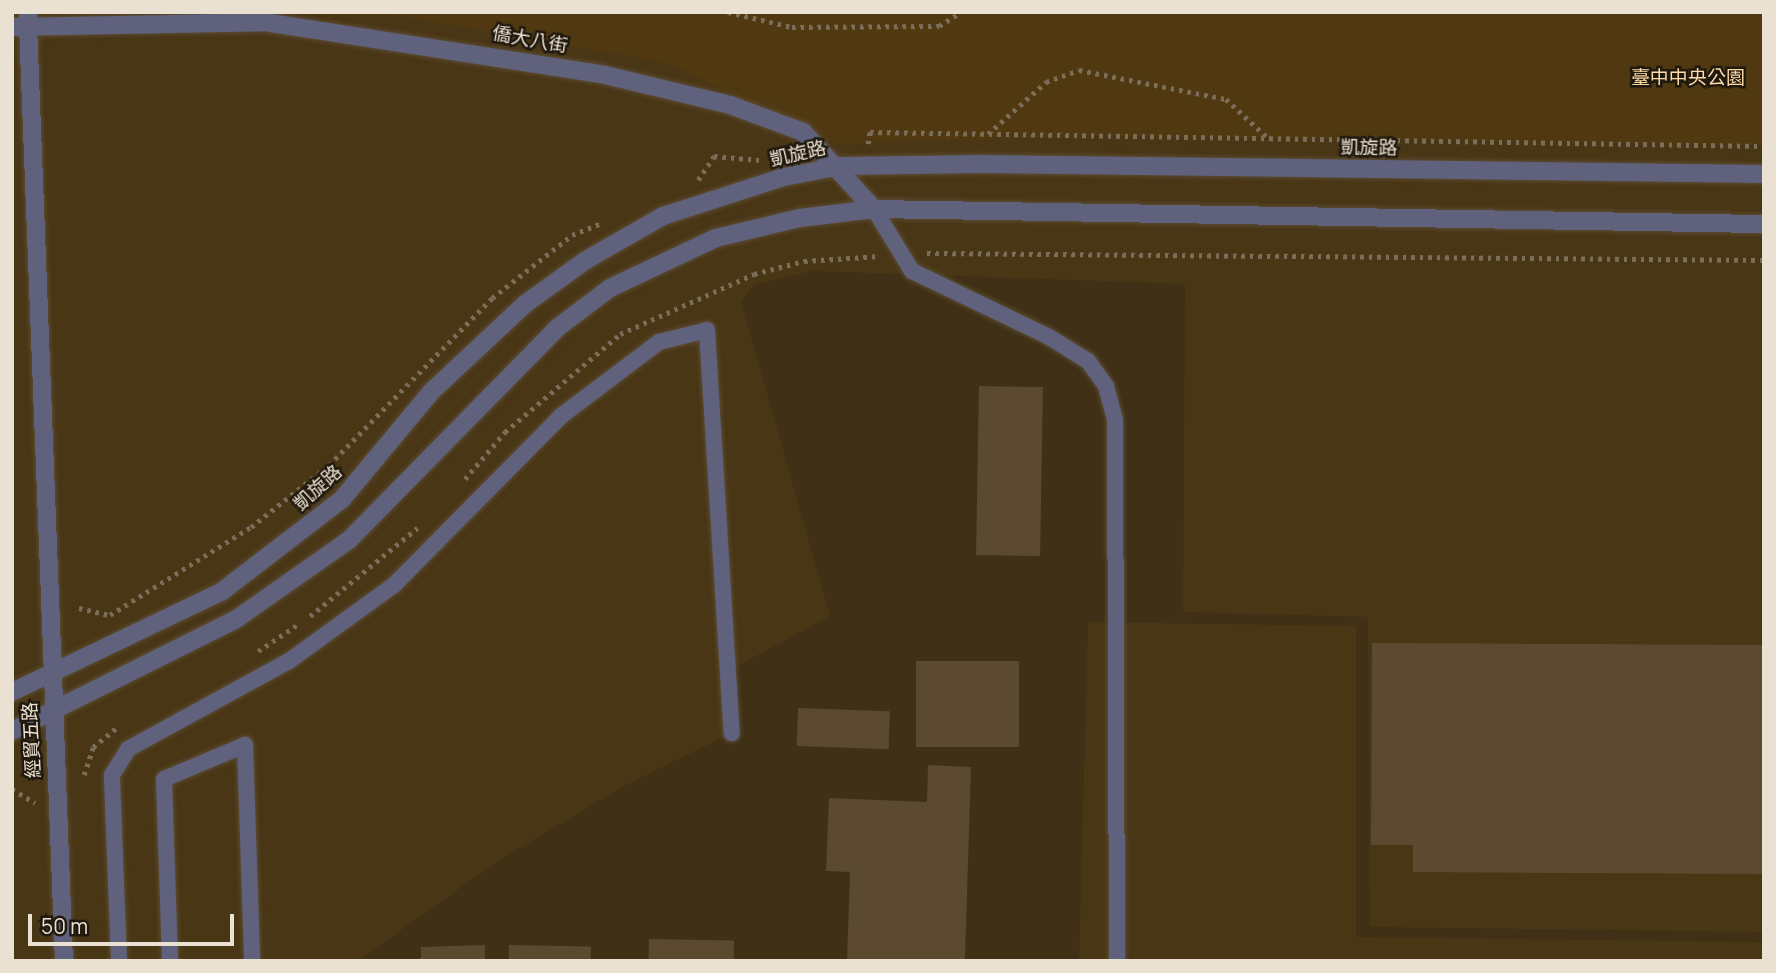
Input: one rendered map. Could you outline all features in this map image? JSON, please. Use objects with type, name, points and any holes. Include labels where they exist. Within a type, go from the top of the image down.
[{"type":"street","name":"僑大八街","points":[[23,21],[264,22],[542,63],[772,118],[803,132],[841,166],[874,209]]},
{"type":"street","name":"經貿五路","points":[[23,21],[49,675],[53,710],[64,961]]},
{"type":"street","name":"凱旋路","points":[[12,692],[221,592],[342,499],[430,393],[525,304],[586,260],[663,216],[841,166],[1764,174]]},
{"type":"street","points":[[12,731],[235,620],[349,540],[557,328],[610,288],[716,238],[800,218],[874,209],[1764,224]]},
{"type":"lane","points":[[874,209],[912,271],[1088,361],[1106,386],[1115,420],[1117,961]]},
{"type":"lane","points":[[120,961],[112,775],[128,749],[289,661],[342,623],[394,585],[561,416],[659,342],[707,330],[732,733]]},
{"type":"lane","points":[[170,961],[164,779],[245,745],[252,961]]},
{"type":"path","points":[[728,12],[792,27],[939,26],[961,12]]},
{"type":"path","points":[[988,135],[1046,82],[1079,70],[1226,99],[1269,138]]},
{"type":"path","points":[[870,132],[1764,146]]},
{"type":"path","points":[[461,483],[505,432],[620,334],[754,274],[804,261],[902,254],[1764,260]]},
{"type":"path","points":[[252,654],[305,620],[424,521]]},
{"type":"path","points":[[84,775],[93,747],[132,720]]},
{"type":"path","points":[[12,789],[36,804]]},
{"type":"shaded area","points":[[12,12],[1764,12],[1764,932],[1370,927],[1368,617],[1183,612],[1185,284],[812,271],[755,285],[741,301],[830,616],[730,670],[734,732],[624,786],[498,861],[358,961],[12,961]]},
{"type":"shaded area","points":[[1088,622],[1356,626],[1356,937],[1764,942],[1764,961],[1079,961]]},
{"type":"green space","name":"臺中中央公園","points":[[375,12],[1764,12],[1764,145],[1099,136],[834,144],[668,63]]},
{"type":"building","points":[[979,386],[1043,387],[1040,556],[976,555]]},
{"type":"building","points":[[1372,643],[1764,645],[1764,874],[1413,872],[1413,845],[1371,845]]},
{"type":"building","points":[[916,661],[1019,661],[1019,747],[916,747]]},
{"type":"building","points":[[798,708],[890,711],[889,749],[797,746]]},
{"type":"building","points":[[928,765],[971,767],[965,959],[847,961],[850,872],[826,871],[829,798],[927,802]]},
{"type":"building","points":[[649,939],[734,940],[734,961],[649,961]]},
{"type":"building","points":[[485,945],[485,961],[410,961],[421,958],[421,947]]},
{"type":"building","points":[[509,945],[591,946],[591,961],[509,961]]}]
